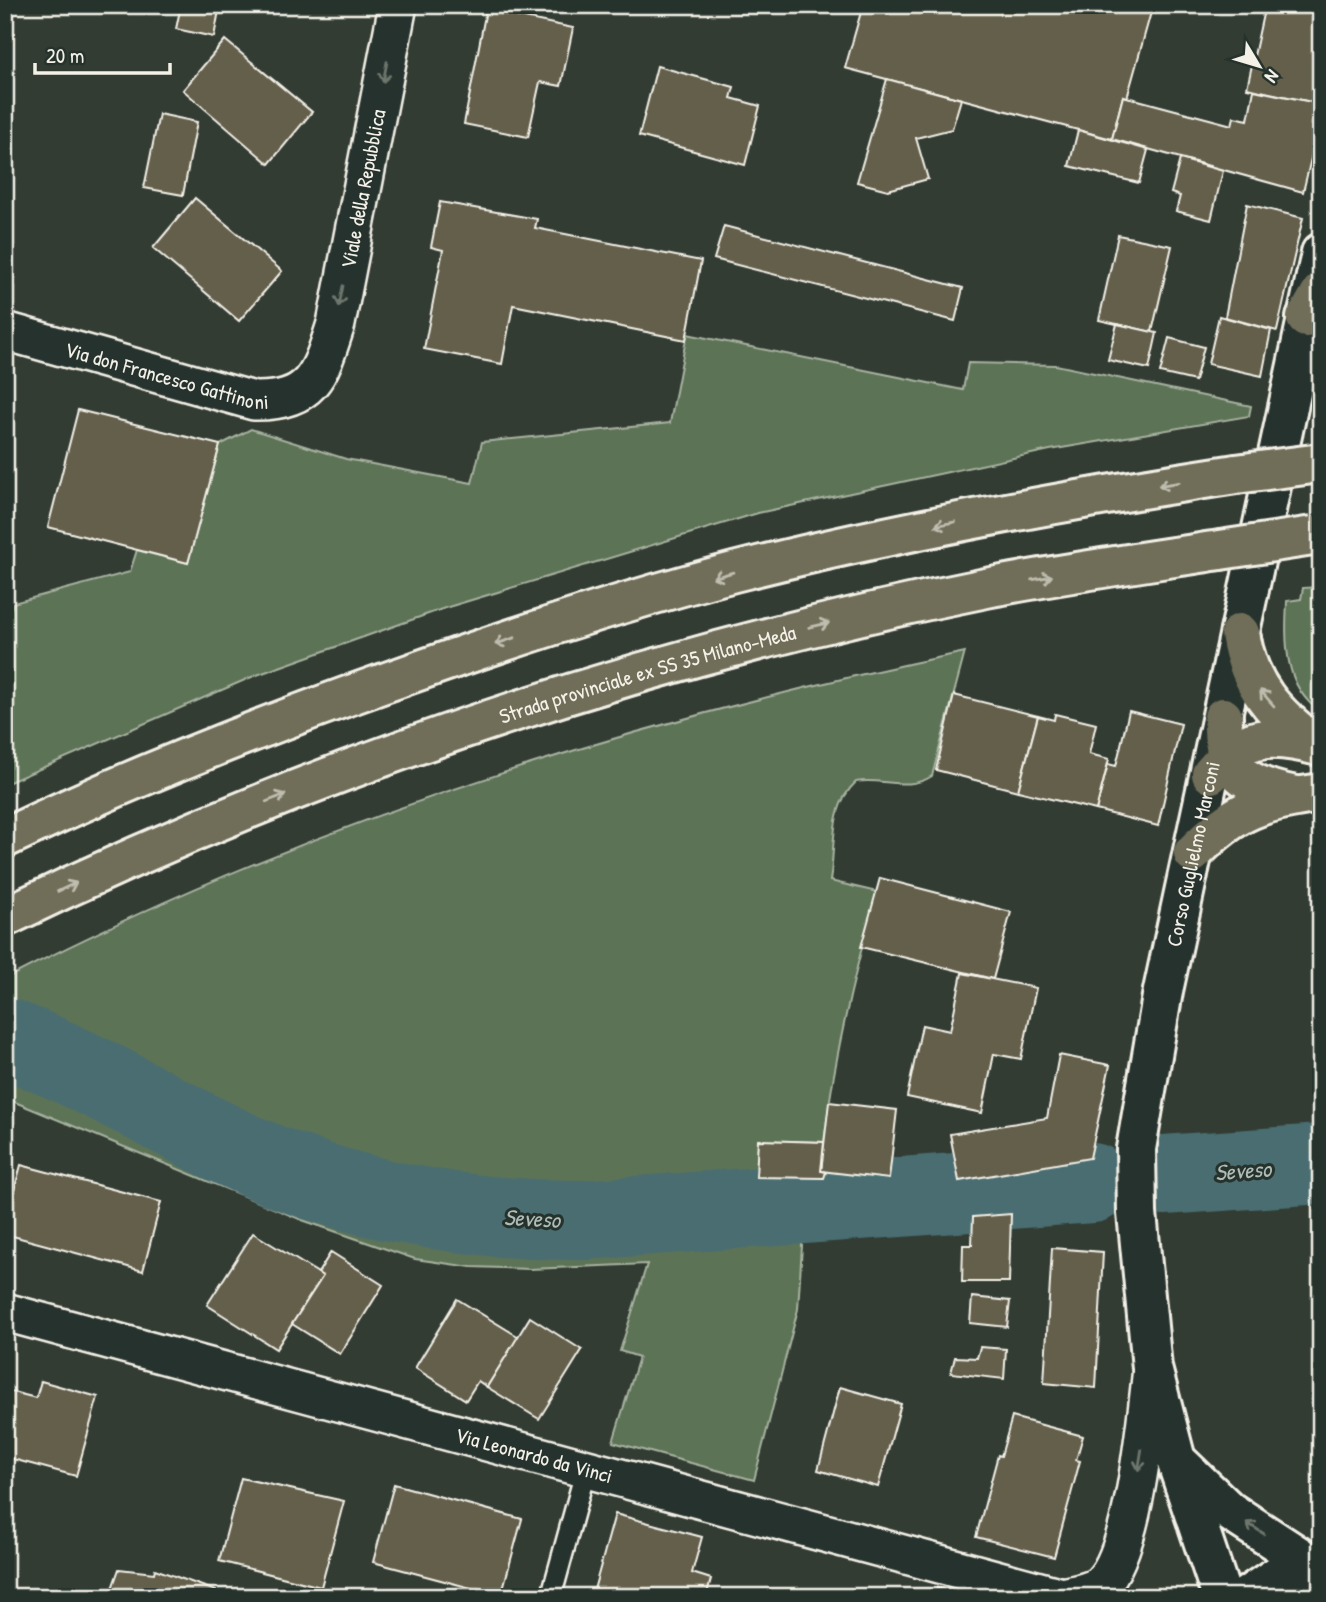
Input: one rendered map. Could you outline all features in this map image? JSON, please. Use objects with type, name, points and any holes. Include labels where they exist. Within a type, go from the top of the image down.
[{"type":"highway","points":[[5,838],[117,787],[255,730],[444,662],[587,615],[732,573],[927,527],[1236,474],[1321,463]]},
{"type":"highway","name":"Strada provinciale ex SS 35 Milano-Meda","points":[[5,917],[240,812],[404,750],[603,684],[712,653],[895,607],[1085,570],[1317,535]]},
{"type":"highway","points":[[1240,633],[1245,662],[1254,683],[1300,733],[1318,746]]},
{"type":"highway","points":[[1218,766],[1223,717]]},
{"type":"highway","points":[[1218,766],[1256,738],[1288,739],[1318,746]]},
{"type":"highway","points":[[1218,766],[1234,769],[1250,782],[1269,791],[1310,795]]},
{"type":"highway","points":[[1193,853],[1219,826],[1257,805],[1310,795]]},
{"type":"street","name":"Viale della Repubblica","points":[[319,371],[336,324],[398,5]]},
{"type":"street","points":[[1223,717],[1314,305],[1321,253]]},
{"type":"street","name":"Via don Francesco Gattinoni","points":[[5,331],[254,401],[289,399],[303,391],[319,371]]},
{"type":"street","name":"Corso Guglielmo Marconi","points":[[1218,766],[1193,853],[1163,991],[1136,1149],[1137,1213],[1152,1368],[1176,1460],[1222,1597]]},
{"type":"street","name":"Via Leonardo da Vinci","points":[[5,1312],[1062,1597]]},
{"type":"street","points":[[1062,1597],[1102,1584],[1112,1569],[1134,1492],[1152,1368]]},
{"type":"street","points":[[1176,1460],[1229,1511],[1316,1565]]},
{"type":"street","points":[[1246,1597],[1280,1574],[1316,1565]]},
{"type":"lane","points":[[551,1597],[586,1469]]},
{"type":"green space","points":[[687,334],[963,390],[968,363],[1056,365],[1251,406],[1249,416],[1050,450],[758,513],[445,608],[254,676],[5,784],[5,626],[13,603],[130,572],[137,550],[188,563],[220,445],[251,429],[346,459],[472,483],[482,442],[670,423]]},
{"type":"green space","points":[[1321,587],[1321,712],[1299,690],[1289,662],[1286,631],[1287,601],[1301,599],[1303,588]]},
{"type":"green space","points":[[965,652],[932,776],[923,781],[904,784],[856,782],[847,792],[837,816],[830,881],[877,892],[846,1016],[833,1078],[824,1142],[758,1140],[756,1177],[742,1185],[710,1193],[627,1191],[497,1197],[407,1183],[335,1164],[264,1139],[197,1109],[96,1051],[5,1007],[5,979],[119,923],[235,872],[353,825],[473,782],[595,744],[841,679]]},
{"type":"green space","points":[[5,1065],[312,1194],[365,1214],[448,1236],[539,1242],[803,1230],[798,1309],[754,1480],[613,1442],[639,1357],[620,1351],[647,1264],[530,1269],[471,1267],[415,1259],[302,1220],[5,1098]]},
{"type":"building","points":[[181,5],[220,5],[214,37],[176,29]]},
{"type":"building","points":[[863,5],[1153,5],[1127,98],[1123,96],[1112,139],[845,68]]},
{"type":"building","points":[[1265,5],[1321,5],[1321,83],[1316,103],[1247,88]]},
{"type":"building","points":[[486,10],[573,28],[561,86],[540,82],[528,137],[464,124]]},
{"type":"building","points":[[225,40],[312,112],[269,164],[183,90]]},
{"type":"building","points":[[657,66],[734,87],[731,98],[760,106],[745,165],[639,136]]},
{"type":"building","points":[[887,79],[961,99],[952,129],[916,138],[928,179],[888,190],[857,182]]},
{"type":"building","points":[[1254,90],[1321,104],[1321,117],[1303,192],[1112,139],[1123,96],[1232,125],[1234,117],[1248,120]]},
{"type":"building","points":[[159,114],[197,122],[183,195],[144,188]]},
{"type":"building","points":[[1078,130],[1148,150],[1139,183],[1069,166]]},
{"type":"building","points":[[1180,159],[1223,171],[1211,220],[1176,211],[1180,196],[1171,193]]},
{"type":"building","points":[[195,198],[282,271],[239,321],[153,248]]},
{"type":"building","points":[[440,202],[537,219],[535,228],[701,261],[686,340],[513,305],[502,364],[424,349],[443,250],[431,247]]},
{"type":"building","points":[[1247,204],[1303,218],[1277,331],[1225,317]]},
{"type":"building","points":[[724,226],[963,288],[955,321],[714,259]]},
{"type":"building","points":[[1118,235],[1172,246],[1152,332],[1099,320]]},
{"type":"building","points":[[1219,316],[1271,330],[1262,376],[1208,364]]},
{"type":"building","points":[[1117,324],[1157,333],[1149,369],[1108,360]]},
{"type":"building","points":[[1169,338],[1204,347],[1195,381],[1160,373]]},
{"type":"building","points":[[78,410],[220,445],[188,563],[48,527]]},
{"type":"building","points":[[954,695],[1038,716],[1018,791],[936,770]]},
{"type":"building","points":[[1129,711],[1181,724],[1158,826],[1096,810],[1108,764],[1116,766]]},
{"type":"building","points":[[1055,714],[1096,724],[1089,754],[1109,759],[1096,810],[1018,791],[1038,716],[1054,720]]},
{"type":"building","points":[[880,878],[1011,912],[993,979],[861,947]]},
{"type":"building","points":[[962,973],[1036,988],[1021,1059],[994,1054],[982,1113],[907,1097],[922,1025],[950,1031]]},
{"type":"building","points":[[1059,1055],[1110,1065],[1090,1158],[959,1181],[950,1134],[1047,1118]]},
{"type":"building","points":[[829,1102],[897,1110],[889,1179],[821,1171]]},
{"type":"building","points":[[758,1140],[824,1142],[821,1171],[826,1172],[824,1178],[756,1177]]},
{"type":"building","points":[[21,1165],[161,1202],[143,1271],[5,1234],[5,1223]]},
{"type":"building","points":[[1011,1214],[1009,1282],[962,1282],[963,1245],[972,1245],[973,1217]]},
{"type":"building","points":[[253,1233],[323,1276],[276,1349],[207,1305]]},
{"type":"building","points":[[1052,1248],[1103,1252],[1096,1388],[1044,1383]]},
{"type":"building","points":[[331,1252],[383,1285],[340,1354],[292,1324],[323,1276],[318,1273]]},
{"type":"building","points":[[972,1297],[1010,1301],[1007,1327],[970,1323]]},
{"type":"building","points":[[457,1299],[519,1337],[487,1387],[478,1381],[466,1400],[415,1368]]},
{"type":"building","points":[[530,1317],[582,1350],[539,1419],[487,1387]]},
{"type":"building","points":[[980,1347],[1006,1349],[1004,1379],[951,1373],[955,1357],[977,1358]]},
{"type":"building","points":[[41,1381],[98,1397],[76,1476],[5,1457],[5,1390],[36,1398]]},
{"type":"building","points":[[840,1387],[901,1404],[878,1487],[818,1470]]},
{"type":"building","points":[[1012,1417],[1083,1436],[1076,1460],[1080,1461],[1054,1557],[976,1537],[998,1455],[1001,1456]]},
{"type":"building","points":[[241,1478],[344,1501],[321,1587],[219,1561]]},
{"type":"building","points":[[394,1484],[522,1519],[501,1596],[373,1562]]},
{"type":"building","points":[[615,1514],[702,1537],[692,1573],[711,1579],[706,1597],[592,1597]]},
{"type":"building","points":[[119,1569],[154,1573],[155,1569],[216,1591],[217,1597],[109,1597]]},
{"type":"building","points":[[937,1588],[953,1592],[952,1597],[934,1597]]},
{"type":"waterway","name":"Seveso","points":[[5,1038],[63,1062],[272,1165],[358,1193],[448,1211],[583,1220],[1092,1183]]},
{"type":"waterway","name":"Seveso","points":[[1164,1175],[1321,1164]]}]
